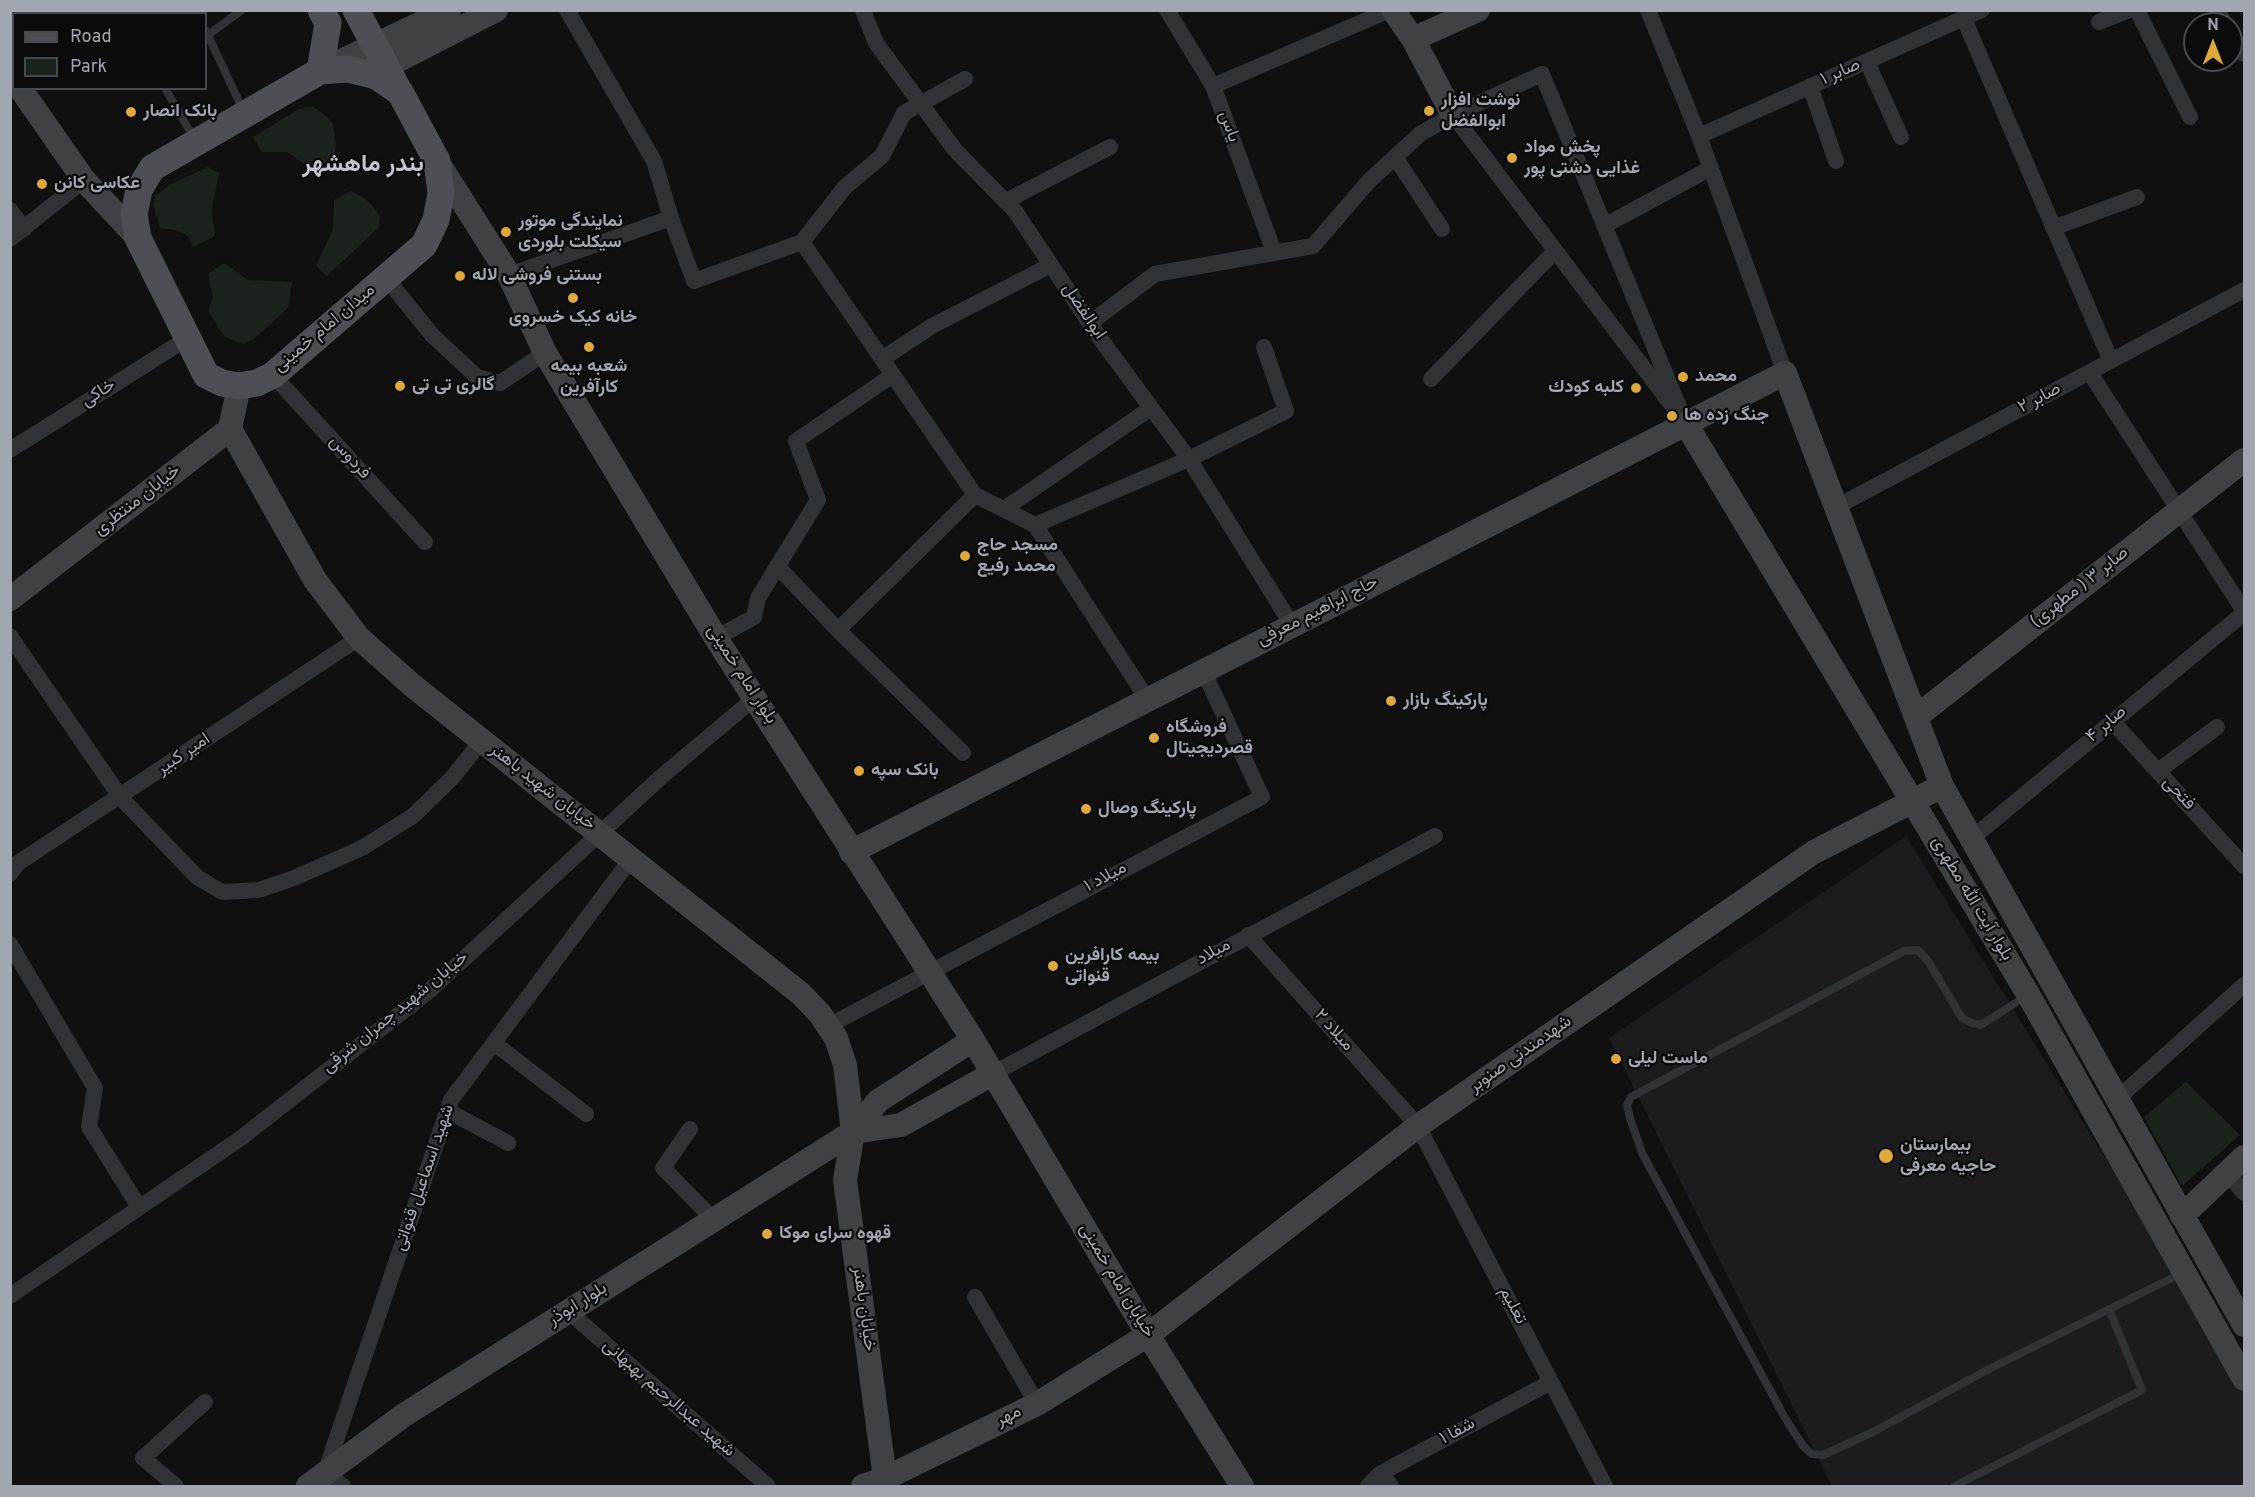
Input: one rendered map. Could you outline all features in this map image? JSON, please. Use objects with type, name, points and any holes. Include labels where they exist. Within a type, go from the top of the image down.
[{"type":"main road","points":[[320,71],[328,23],[321,10]]},
{"type":"main road","points":[[356,10],[400,92]]},
{"type":"main road","name":"میدان امام خمینی","points":[[348,69],[376,76],[400,92],[437,161],[441,193],[436,220],[424,245],[273,375],[257,384],[239,386],[222,383],[206,375],[138,238],[134,214],[139,189],[152,168],[320,71],[348,69]]},
{"type":"street","points":[[381,55],[449,10]]},
{"type":"street","points":[[320,71],[381,55],[496,10]]},
{"type":"street","points":[[567,10],[654,161],[671,218],[694,281],[802,242],[845,187],[882,156],[904,113],[920,102],[965,79]]},
{"type":"street","name":"ابوالفضل","points":[[863,10],[876,43],[955,150],[1016,211],[1090,323],[1189,459],[1292,625]]},
{"type":"street","name":"یاس","points":[[1167,10],[1213,86],[1274,252]]},
{"type":"street","points":[[1213,86],[1392,10],[1413,39],[1453,115],[1686,424]]},
{"type":"street","points":[[1413,39],[1478,10]]},
{"type":"street","points":[[1648,10],[1699,136],[1785,373]]},
{"type":"street","name":"صابر ۱","points":[[1699,136],[1982,10]]},
{"type":"street","points":[[2099,22],[2129,10]]},
{"type":"street","points":[[2137,10],[2190,117]]},
{"type":"street","points":[[1964,19],[2111,361]]},
{"type":"street","points":[[1867,62],[1901,137]]},
{"type":"street","points":[[1090,323],[1155,274],[1313,246],[1369,181],[1420,134],[1453,115],[1542,75],[1686,424]]},
{"type":"street","points":[[1810,86],[1836,161]]},
{"type":"street","points":[[21,90],[84,180],[138,238]]},
{"type":"street","points":[[1006,201],[1110,147]]},
{"type":"street","points":[[1395,157],[1442,229]]},
{"type":"street","name":"بلوار امام خمینی","points":[[437,161],[507,271],[545,353],[716,638],[756,697],[851,852],[994,1073]]},
{"type":"street","points":[[1604,226],[1711,168]]},
{"type":"street","points":[[10,210],[17,234],[84,180]]},
{"type":"street","points":[[2053,228],[2137,197]]},
{"type":"street","points":[[507,271],[671,218]]},
{"type":"street","points":[[802,242],[975,495],[1035,525],[1147,699]]},
{"type":"street","points":[[1431,379],[1555,251]]},
{"type":"street","points":[[882,359],[932,326],[1051,265]]},
{"type":"street","points":[[386,278],[432,335],[477,377],[500,384],[545,353]]},
{"type":"street","name":"صابر ۲","points":[[1836,507],[2244,290]]},
{"type":"street","name":"خاکی","points":[[11,449],[188,338]]},
{"type":"street","points":[[1035,525],[1189,459],[1286,411],[1264,347]]},
{"type":"street","name":"حاج ابراهیم معرفی","points":[[851,852],[1785,373]]},
{"type":"street","name":"بلوار آیت الله مطهری","points":[[1785,373],[1942,786],[2244,1325]]},
{"type":"street","points":[[2090,373],[2244,612]]},
{"type":"street","name":"فردوس","points":[[273,375],[425,542]]},
{"type":"street","points":[[716,638],[754,617],[758,598],[818,500],[796,441],[893,375]]},
{"type":"street","points":[[230,429],[239,386]]},
{"type":"street","points":[[1004,509],[1151,408]]},
{"type":"street","name":"بلوار آیت الله مطهری","points":[[1686,424],[2028,994],[2244,1379]]},
{"type":"street","name":"خیابان منتظری","points":[[10,599],[230,429]]},
{"type":"street","name":"خیابان شهید باهنر","points":[[230,429],[315,580],[359,638],[482,740],[801,994],[836,1038],[845,1065],[853,1132]]},
{"type":"street","name":"صابر ۳ ( مطهری)","points":[[1916,717],[2244,460]]},
{"type":"street","points":[[838,630],[975,495]]},
{"type":"street","points":[[777,566],[838,630],[963,753]]},
{"type":"street","name":"صابر ۴","points":[[1971,839],[2244,612]]},
{"type":"street","points":[[10,636],[121,798],[197,877],[222,892],[259,890],[335,862],[389,832],[414,816],[453,777],[482,740]]},
{"type":"street","name":"امیر کبیر","points":[[10,874],[18,863],[121,798],[359,638]]},
{"type":"street","name":"میلاد ۱","points":[[828,1026],[1262,797],[1203,670]]},
{"type":"street","name":"خیابان شهید چمران شرقی","points":[[10,1296],[241,1138],[429,991],[661,777],[756,697]]},
{"type":"street","name":"فتحی","points":[[2112,721],[2244,866]]},
{"type":"street","points":[[2158,771],[2217,727]]},
{"type":"street","name":"شهدمندنی صنوبر","points":[[1148,1335],[1418,1126],[1814,852],[1942,786]]},
{"type":"street","name":"میلاد","points":[[994,1073],[1435,836]]},
{"type":"street","name":"شهید اسماعیل قنواتی","points":[[325,1482],[452,1100],[631,859]]},
{"type":"street","name":"میلاد ۲","points":[[1248,935],[1418,1126]]},
{"type":"street","points":[[10,944],[95,1088],[89,1127],[139,1207]]},
{"type":"street","points":[[2117,1099],[2244,985]]},
{"type":"street","points":[[853,1132],[878,1101],[973,1040]]},
{"type":"street","points":[[494,1043],[586,1114]]},
{"type":"street","points":[[853,1132],[901,1125],[994,1073]]},
{"type":"street","name":"خیابان امام خمینی","points":[[994,1073],[1148,1335],[1242,1486]]},
{"type":"street","points":[[448,1111],[508,1143]]},
{"type":"street","name":"تعلیم","points":[[1418,1126],[1605,1486]]},
{"type":"street","points":[[690,1129],[663,1168],[714,1220]]},
{"type":"street","name":"بلوار ابوذر","points":[[325,1482],[404,1415],[853,1132]]},
{"type":"street","name":"خیابان باهنر","points":[[853,1132],[845,1180],[886,1482]]},
{"type":"street","points":[[2182,1216],[2236,1165],[2244,1193]]},
{"type":"street","points":[[2185,1272],[2206,1259]]},
{"type":"street","points":[[975,1296],[1037,1404]]},
{"type":"street","name":"شهید عبدالرحیم بهبهانی","points":[[568,1311],[768,1486]]},
{"type":"street","name":"مهر","points":[[863,1486],[886,1482],[1037,1404],[1148,1335]]},
{"type":"street","name":"شفا ۱","points":[[1368,1486],[1381,1473],[1551,1382]]},
{"type":"street","points":[[176,1486],[143,1458],[205,1402]]},
{"type":"street","points":[[1381,1473],[1392,1486]]},
{"type":"lane","points":[[242,10],[207,33],[245,115]]},
{"type":"lane","points":[[166,90],[197,142]]},
{"type":"lane","points":[[2028,994],[1982,1025],[1972,1023],[1962,1018],[1928,961],[1918,950],[1904,951],[1631,1097],[1628,1105],[1630,1118],[1642,1153],[1785,1418],[1803,1446],[1812,1454],[1823,1455],[1872,1432],[1989,1369],[2185,1272]]},
{"type":"lane","points":[[1955,1486],[2142,1390],[2109,1309]]},
{"type":"shaded area","name":"بیمارستان حاجیه معرفی","points":[[1906,836],[2177,1274],[2244,1390],[2244,1486],[1832,1486],[1609,1038]]},
{"type":"green space","points":[[311,106],[323,113],[333,124],[336,146],[332,167],[318,173],[287,152],[262,152],[253,137],[299,109]]},
{"type":"green space","points":[[208,167],[219,173],[212,210],[215,236],[193,247],[188,236],[176,230],[160,228],[153,205],[155,196],[171,184]]},
{"type":"green space","points":[[351,191],[365,198],[375,209],[380,217],[379,227],[327,276],[316,266],[333,230],[334,200]]},
{"type":"green space","points":[[224,263],[248,280],[292,282],[288,308],[254,339],[243,344],[224,336],[208,311],[213,297],[208,274]]},
{"type":"green space","points":[[2186,1082],[2240,1135],[2182,1186],[2144,1117]]},
{"type":"place","name":"نوشت افزار ابوالفضل","points":[[1429,111]]},
{"type":"place","name":"بانک انصار","points":[[131,112]]},
{"type":"place","name":"پخش مواد غذایی دشتی پور","points":[[1512,158]]},
{"type":"place","name":"عکاسی کانن","points":[[42,184]]},
{"type":"place","name":"نمایندگی موتور سیکلت بلوردی","points":[[506,232]]},
{"type":"place","name":"بستنی فروشی لاله","points":[[460,276]]},
{"type":"place","name":"خانه کیک خسروی","points":[[573,298]]},
{"type":"place","name":"شعبه بیمه کارآفرین","points":[[589,347]]},
{"type":"place","name":"محمد","points":[[1683,377]]},
{"type":"place","name":"گالری تی تی","points":[[400,386]]},
{"type":"place","name":"كلبه كودك","points":[[1636,388]]},
{"type":"place","name":"جنگ زده ها","points":[[1672,416]]},
{"type":"place","name":"مسجد حاج محمد رفیع","points":[[965,556]]},
{"type":"place","name":"پارکینگ بازار","points":[[1391,701]]},
{"type":"place","name":"فروشگاه قصردیجیتال","points":[[1154,738]]},
{"type":"place","name":"بانک سپه","points":[[859,771]]},
{"type":"place","name":"پارکینگ وصال","points":[[1086,809]]},
{"type":"place","name":"بیمه کارافرین قنواتی","points":[[1053,966]]},
{"type":"place","name":"ماست لیلی","points":[[1616,1059]]},
{"type":"place","name":"بیمارستان حاجیه معرفی","points":[[1886,1156]]},
{"type":"place","name":"قهوه سرای موکا","points":[[767,1234]]},
{"type":"district","name":"بندر ماهشهر","points":[[363,166]]}]
